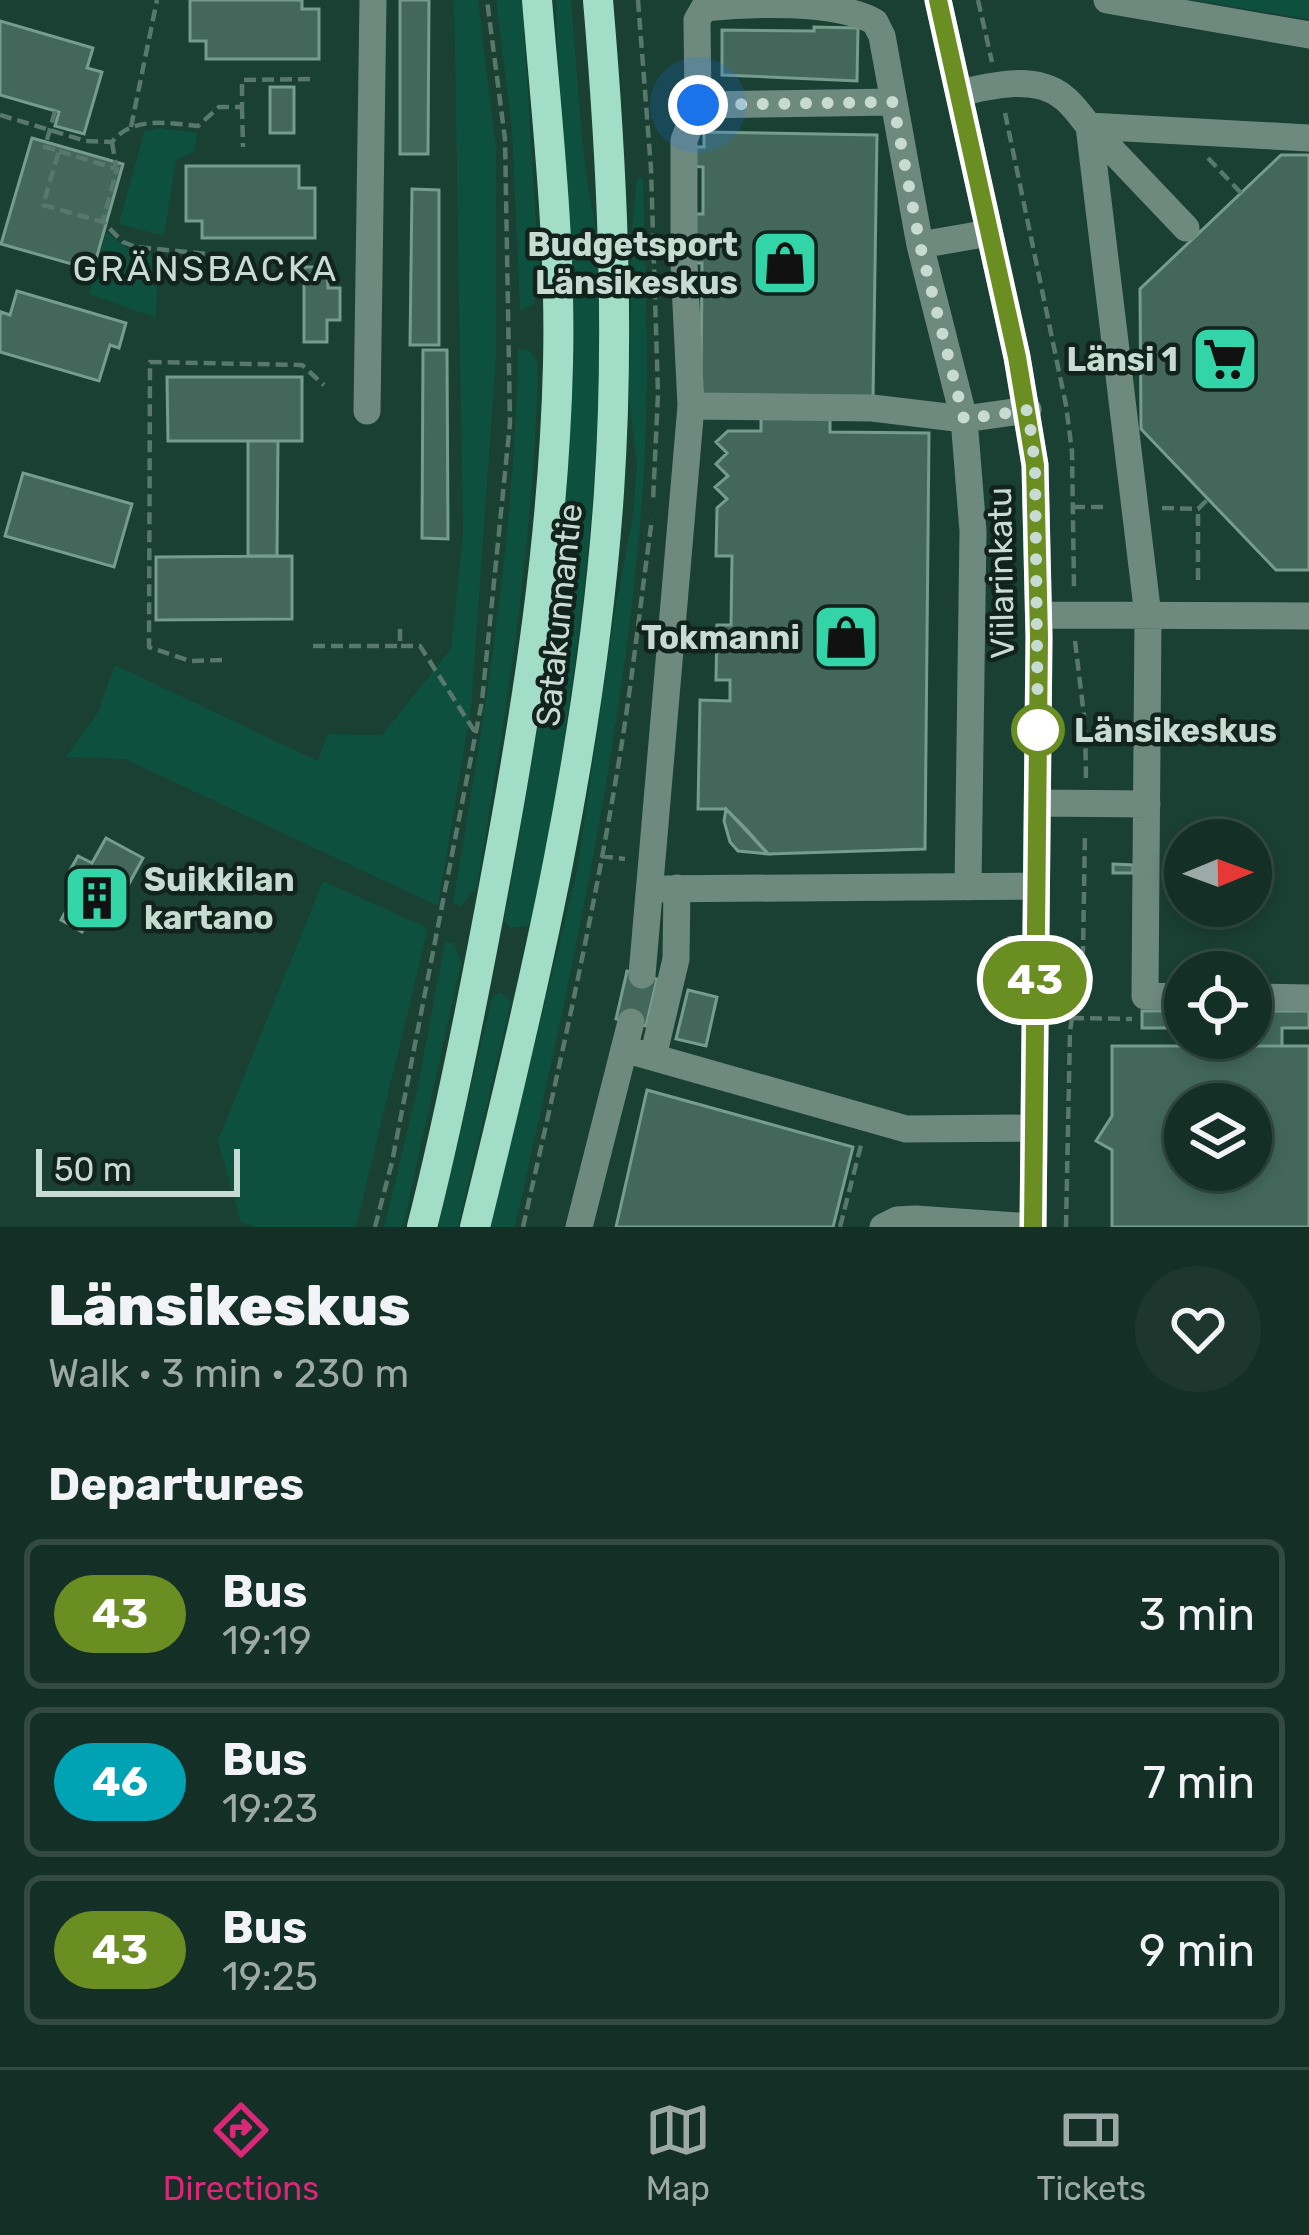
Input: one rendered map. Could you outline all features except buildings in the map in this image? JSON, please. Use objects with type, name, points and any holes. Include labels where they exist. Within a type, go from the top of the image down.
[{"type":"main road","name":"Satakunnantie","points":[[422,1227],[448,1124],[514,778],[553,487],[558,361],[554,202],[537,0]]},
{"type":"main road","name":"Satakunnantie","points":[[475,1227],[543,949],[580,752],[598,613],[615,362],[612,196],[598,0]]},
{"type":"street","points":[[367,411],[373,0]]},
{"type":"street","name":"Viilarinkatu","points":[[938,0],[1028,410],[1035,465],[1039,615],[1033,1227]]},
{"type":"street","points":[[1107,0],[1309,35]]},
{"type":"street","points":[[642,975],[664,889],[691,406],[684,140],[698,105],[697,20],[704,8],[743,4],[835,10],[875,22],[882,36],[920,245],[964,419],[974,531],[968,886]]},
{"type":"street","points":[[958,93],[998,85],[1036,85],[1061,94],[1186,228]]},
{"type":"street","points":[[698,105],[893,102]]},
{"type":"street","points":[[1089,126],[1309,138]]},
{"type":"street","points":[[1089,126],[1148,616],[1144,1008],[1164,1003]]},
{"type":"street","points":[[920,245],[989,233]]},
{"type":"street","points":[[691,406],[872,408],[964,419],[1028,410]]},
{"type":"street","points":[[1039,615],[1309,616]]},
{"type":"street","points":[[1038,802],[1147,804]]},
{"type":"street","points":[[664,889],[1036,886]]},
{"type":"street","points":[[653,1057],[676,959],[664,889]]},
{"type":"street","points":[[1272,997],[1309,998]]},
{"type":"street","points":[[579,1227],[627,1036],[653,1057],[906,1129],[1034,1128]]},
{"type":"street","points":[[883,1227],[915,1219],[1033,1227]]},
{"type":"path","points":[[131,128],[158,0]]},
{"type":"path","points":[[375,1227],[392,1162],[476,732],[510,423],[506,139],[487,0]]},
{"type":"path","points":[[243,147],[242,80],[313,80]]},
{"type":"path","points":[[103,222],[117,169],[112,142],[122,129],[158,122],[198,126],[219,107],[242,107]]},
{"type":"path","points":[[56,111],[45,148],[117,169]]},
{"type":"path","points":[[0,115],[86,141],[112,142]]},
{"type":"path","points":[[59,151],[44,206],[103,222],[123,242],[136,247],[219,255]]},
{"type":"path","points":[[222,660],[190,661],[148,647],[150,362],[302,365],[324,385]]},
{"type":"path","points":[[1198,580],[1198,509],[1208,500]]},
{"type":"path","points":[[400,629],[400,646]]},
{"type":"path","points":[[314,646],[420,646],[476,732]]},
{"type":"path","points":[[1072,1018],[1144,1008]]},
{"type":"path","points":[[840,1227],[857,1157]]},
{"type":"green space","points":[[454,0],[478,0],[496,149],[496,358],[471,709],[438,906],[125,759],[66,757],[97,714],[115,665],[318,761],[327,734],[382,735],[451,649],[463,534]]},
{"type":"green space","points":[[496,0],[522,0],[540,288],[534,304],[520,311],[512,130]]},
{"type":"green space","points":[[556,0],[571,0],[596,235],[597,414],[584,585],[548,838],[533,922],[511,928],[504,922],[548,648],[569,441],[571,279]]},
{"type":"green space","points":[[1194,0],[1309,0],[1309,19]]},
{"type":"green space","points":[[160,128],[198,133],[194,152],[176,160],[164,236],[119,224],[144,132]]},
{"type":"green space","points":[[637,177],[643,178],[646,438],[619,702],[572,965],[515,1227],[490,1227],[577,871],[633,515],[637,464],[629,401]]},
{"type":"green space","points":[[106,232],[128,249],[158,256],[156,318],[89,294]]},
{"type":"green space","points":[[518,349],[529,350],[538,362],[525,559],[477,886],[461,906],[453,903],[504,558]]},
{"type":"green space","points":[[323,881],[428,928],[356,1227],[255,1227],[241,1222],[218,1141]]},
{"type":"green space","points":[[445,942],[454,943],[461,963],[403,1227],[384,1227],[417,1091]]},
{"type":"green space","points":[[500,992],[511,1001],[458,1227],[438,1227],[492,998]]},
{"type":"bus line","name":"43","points":[[938,0],[1017,357],[1035,465],[1039,637],[1033,1227]]},
{"type":"place","name":"Budgetsport Länsikeskus","points":[[785,263]]},
{"type":"place","name":"Länsi 1","points":[[1225,359]]},
{"type":"place","name":"Tokmanni","points":[[846,637]]},
{"type":"place","name":"Länsikeskus","points":[[1038,730]]},
{"type":"place","name":"Suikkilan kartano","points":[[97,898]]},
{"type":"district","name":"GRÄNSBACKA","points":[[206,268]]},
{"type":"route","points":[[698,105],[893,102],[920,245],[964,419],[1028,410],[1035,465],[1038,735],[1038,730]]}]
